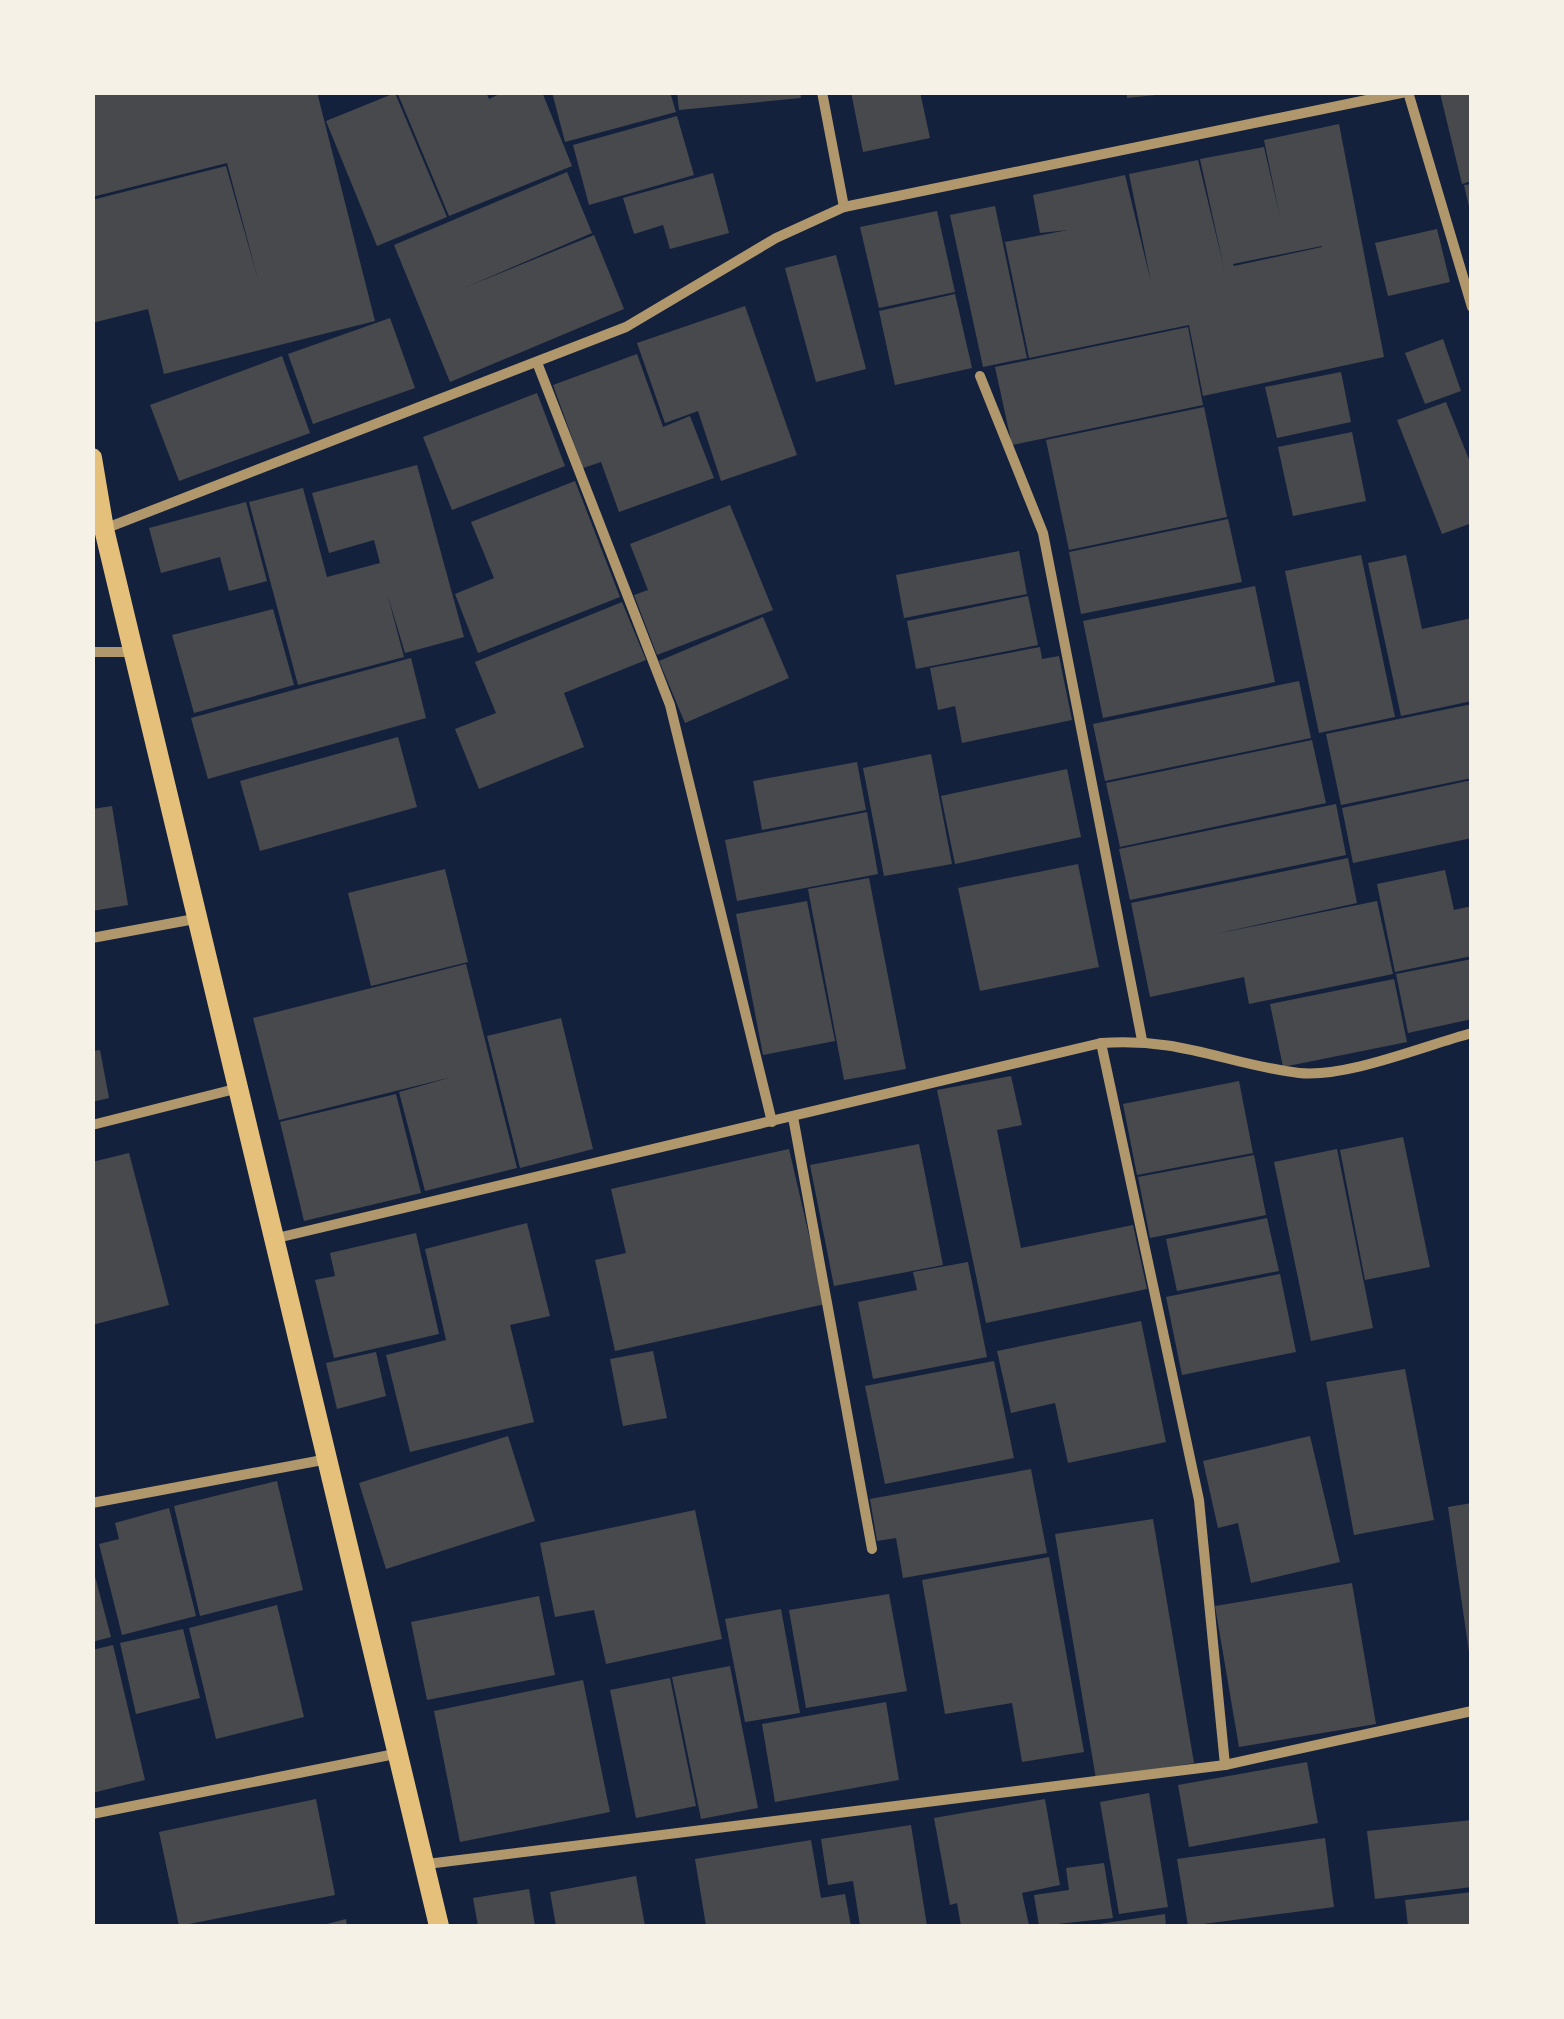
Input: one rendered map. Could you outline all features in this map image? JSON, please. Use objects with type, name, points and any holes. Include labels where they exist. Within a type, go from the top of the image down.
[{"type":"main road","points":[[92,458],[104,529],[439,1926]]},
{"type":"street","points":[[822,92],[844,207]]},
{"type":"street","points":[[104,529],[626,327],[776,238],[844,207],[1407,92],[1472,307]]},
{"type":"street","points":[[538,364],[670,706],[772,1122]]},
{"type":"street","points":[[980,376],[1043,534],[1142,1040]]},
{"type":"street","points":[[92,652],[136,652]]},
{"type":"street","points":[[92,938],[200,918]]},
{"type":"street","points":[[277,1238],[1100,1043],[1142,1040],[1300,1073],[1343,1072],[1472,1033]]},
{"type":"street","points":[[1100,1043],[1198,1500],[1224,1765]]},
{"type":"street","points":[[92,1125],[239,1088]]},
{"type":"street","points":[[793,1117],[872,1550]]},
{"type":"street","points":[[92,1502],[329,1459]]},
{"type":"street","points":[[427,1864],[1224,1765],[1472,1711]]},
{"type":"street","points":[[92,1814],[395,1754]]},
{"type":"building","points":[[92,92],[317,92],[375,321],[164,374],[148,309],[92,323],[92,200],[226,166],[259,283],[227,163],[92,197]]},
{"type":"building","points":[[397,92],[486,92],[489,99],[504,92],[542,92],[572,166],[449,216]]},
{"type":"building","points":[[552,92],[670,92],[676,112],[565,142]]},
{"type":"building","points":[[677,92],[800,92],[801,98],[679,110]]},
{"type":"building","points":[[851,92],[920,92],[930,138],[863,152]]},
{"type":"building","points":[[1127,92],[1156,92],[1156,95],[1127,98]]},
{"type":"building","points":[[1472,92],[1472,181],[1462,184],[1440,93]]},
{"type":"building","points":[[395,93],[447,217],[377,246],[326,121]]},
{"type":"building","points":[[677,116],[694,175],[589,205],[573,145]]},
{"type":"building","points":[[1339,124],[1384,357],[1203,396],[1189,325],[1029,358],[1005,242],[1068,230],[1040,233],[1033,195],[1125,175],[1151,282],[1129,174],[1198,160],[1224,268],[1200,159],[1264,147],[1280,217],[1264,140]],"holes":[[[1322,246],[1234,266],[1233,264]]]},
{"type":"building","points":[[567,172],[592,233],[466,287],[594,235],[624,309],[450,382],[394,245]]},
{"type":"building","points":[[713,173],[729,233],[670,249],[663,225],[634,234],[623,198]]},
{"type":"building","points":[[1472,184],[1472,211],[1470,211],[1464,185]]},
{"type":"building","points":[[995,206],[1027,358],[983,367],[950,215]]},
{"type":"building","points":[[937,211],[955,292],[879,308],[860,227]]},
{"type":"building","points":[[1437,229],[1450,282],[1388,296],[1375,243]]},
{"type":"building","points":[[836,255],[866,369],[816,382],[785,268]]},
{"type":"building","points":[[955,294],[972,368],[895,385],[879,311]]},
{"type":"building","points":[[745,306],[797,455],[721,481],[698,411],[665,423],[637,343]]},
{"type":"building","points":[[390,318],[415,388],[313,424],[288,354]]},
{"type":"building","points":[[1188,327],[1203,405],[1012,445],[995,367]]},
{"type":"building","points":[[1443,339],[1461,391],[1425,404],[1405,353]]},
{"type":"building","points":[[637,354],[663,427],[690,416],[714,478],[619,512],[601,462],[583,468],[553,385]]},
{"type":"building","points":[[282,356],[310,433],[179,481],[150,405]]},
{"type":"building","points":[[1341,372],[1351,422],[1277,438],[1265,387]]},
{"type":"building","points":[[537,393],[565,466],[452,510],[423,437]]},
{"type":"building","points":[[1446,402],[1472,467],[1472,523],[1442,534],[1397,420]]},
{"type":"building","points":[[1204,407],[1227,517],[1069,550],[1046,440]]},
{"type":"building","points":[[1352,432],[1366,501],[1293,516],[1278,447]]},
{"type":"building","points":[[417,465],[464,637],[405,653],[387,593],[404,657],[298,685],[249,502],[303,488],[327,577],[380,563],[374,540],[329,553],[312,493]]},
{"type":"building","points":[[575,481],[620,597],[478,653],[455,594],[494,578],[471,522]]},
{"type":"building","points":[[246,502],[267,581],[229,591],[220,557],[161,573],[149,528]]},
{"type":"building","points":[[730,505],[773,610],[657,655],[634,595],[648,590],[630,544]]},
{"type":"building","points":[[1228,519],[1242,582],[1081,614],[1069,552]]},
{"type":"building","points":[[1019,551],[1027,594],[904,618],[896,575]]},
{"type":"building","points":[[1361,555],[1395,717],[1319,733],[1285,571]]},
{"type":"building","points":[[1406,555],[1422,629],[1472,618],[1472,701],[1401,716],[1368,563]]},
{"type":"building","points":[[1255,586],[1275,682],[1103,718],[1083,621]]},
{"type":"building","points":[[1028,596],[1038,645],[916,669],[907,621]]},
{"type":"building","points":[[622,602],[646,660],[564,693],[584,747],[479,789],[455,729],[496,713],[475,662]]},
{"type":"building","points":[[273,609],[294,685],[194,713],[172,635]]},
{"type":"building","points":[[763,617],[789,678],[685,723],[659,661]]},
{"type":"building","points":[[1040,647],[1042,659],[1059,656],[1072,720],[962,743],[955,706],[938,710],[930,668]]},
{"type":"building","points":[[411,658],[426,718],[208,779],[191,718]]},
{"type":"building","points":[[1299,681],[1311,738],[1105,781],[1093,724]]},
{"type":"building","points":[[1472,704],[1472,778],[1341,805],[1326,734]]},
{"type":"building","points":[[398,737],[417,807],[260,851],[240,781]]},
{"type":"building","points":[[1312,740],[1326,803],[1120,847],[1106,783]]},
{"type":"building","points":[[931,754],[952,864],[884,876],[863,768]]},
{"type":"building","points":[[857,762],[866,810],[762,830],[753,781]]},
{"type":"building","points":[[1067,769],[1081,837],[955,864],[941,796]]},
{"type":"building","points":[[1472,780],[1472,838],[1353,863],[1342,808]]},
{"type":"building","points":[[1336,804],[1346,855],[1130,900],[1119,849]]},
{"type":"building","points":[[112,806],[128,905],[92,911],[92,809]]},
{"type":"building","points":[[867,812],[878,874],[737,901],[725,840]]},
{"type":"building","points":[[1348,858],[1357,903],[1215,934],[1377,901],[1393,974],[1249,1004],[1244,977],[1150,997],[1131,903]]},
{"type":"building","points":[[1078,864],[1099,967],[980,991],[958,888]]},
{"type":"building","points":[[445,869],[468,962],[371,986],[348,893]]},
{"type":"building","points":[[1445,870],[1454,910],[1472,906],[1472,956],[1395,972],[1377,884]]},
{"type":"building","points":[[869,878],[906,1069],[844,1080],[808,889]]},
{"type":"building","points":[[807,901],[835,1041],[763,1055],[736,914]]},
{"type":"building","points":[[1472,959],[1472,1019],[1408,1033],[1396,974]]},
{"type":"building","points":[[466,964],[517,1168],[425,1191],[399,1092],[452,1077],[279,1120],[253,1018]]},
{"type":"building","points":[[1394,979],[1407,1042],[1283,1067],[1270,1004]]},
{"type":"building","points":[[561,1018],[593,1149],[520,1168],[487,1036]]},
{"type":"building","points":[[100,1050],[109,1098],[92,1102],[92,1051]]},
{"type":"building","points":[[1011,1076],[1022,1125],[997,1130],[1021,1248],[1133,1225],[1147,1289],[986,1323],[937,1090]]},
{"type":"building","points":[[1239,1081],[1253,1153],[1137,1175],[1123,1104]]},
{"type":"building","points":[[396,1094],[421,1193],[304,1221],[280,1122]]},
{"type":"building","points":[[1403,1137],[1430,1267],[1365,1280],[1340,1150]]},
{"type":"building","points":[[919,1144],[943,1265],[834,1286],[810,1165]]},
{"type":"building","points":[[789,1149],[825,1304],[615,1351],[595,1260],[626,1253],[611,1189]]},
{"type":"building","points":[[1337,1149],[1373,1328],[1311,1341],[1274,1162]]},
{"type":"building","points":[[129,1153],[169,1305],[92,1325],[92,1162]]},
{"type":"building","points":[[1254,1155],[1266,1215],[1150,1238],[1138,1177]]},
{"type":"building","points":[[1267,1218],[1279,1271],[1177,1291],[1166,1239]]},
{"type":"building","points":[[527,1223],[550,1316],[510,1325],[534,1422],[410,1452],[386,1355],[446,1340],[425,1249]]},
{"type":"building","points":[[416,1233],[439,1334],[334,1358],[315,1280],[335,1276],[330,1253]]},
{"type":"building","points":[[968,1262],[987,1357],[873,1379],[858,1302],[917,1290],[913,1272]]},
{"type":"building","points":[[1280,1274],[1296,1352],[1182,1375],[1166,1297]]},
{"type":"building","points":[[1141,1321],[1166,1442],[1068,1463],[1055,1403],[1011,1413],[997,1351]]},
{"type":"building","points":[[653,1351],[667,1418],[623,1426],[610,1359]]},
{"type":"building","points":[[376,1352],[386,1396],[337,1409],[326,1363]]},
{"type":"building","points":[[994,1361],[1014,1458],[885,1484],[865,1386]]},
{"type":"building","points":[[1405,1369],[1434,1520],[1354,1535],[1326,1382]]},
{"type":"building","points":[[508,1436],[535,1521],[386,1569],[359,1483]]},
{"type":"building","points":[[1310,1436],[1340,1562],[1251,1583],[1238,1523],[1218,1528],[1203,1461]]},
{"type":"building","points":[[1031,1469],[1047,1553],[903,1578],[896,1538],[877,1541],[870,1499]]},
{"type":"building","points":[[277,1481],[303,1590],[200,1616],[174,1506]]},
{"type":"building","points":[[1472,1503],[1472,1652],[1469,1652],[1448,1507]]},
{"type":"building","points":[[169,1508],[196,1616],[122,1635],[99,1544],[119,1539],[115,1523]]},
{"type":"building","points":[[695,1510],[722,1639],[606,1664],[594,1610],[555,1617],[540,1543]]},
{"type":"building","points":[[1153,1519],[1194,1763],[1096,1779],[1055,1534]]},
{"type":"building","points":[[1049,1557],[1084,1752],[1022,1762],[1012,1703],[945,1714],[922,1580]]},
{"type":"building","points":[[92,1565],[111,1637],[92,1642]]},
{"type":"building","points":[[1352,1583],[1376,1724],[1239,1747],[1215,1606]]},
{"type":"building","points":[[889,1594],[907,1691],[806,1708],[789,1610]]},
{"type":"building","points":[[539,1596],[555,1675],[427,1700],[411,1622]]},
{"type":"building","points":[[277,1605],[304,1717],[216,1739],[189,1628]]},
{"type":"building","points":[[781,1609],[800,1713],[745,1722],[725,1619]]},
{"type":"building","points":[[183,1629],[200,1698],[136,1714],[120,1643]]},
{"type":"building","points":[[113,1645],[145,1780],[92,1793],[92,1650]]},
{"type":"building","points":[[730,1666],[758,1808],[701,1819],[672,1677]]},
{"type":"building","points":[[670,1678],[696,1806],[636,1818],[610,1690]]},
{"type":"building","points":[[583,1680],[610,1812],[460,1842],[434,1711]]},
{"type":"building","points":[[886,1702],[899,1780],[775,1802],[762,1724]]},
{"type":"building","points":[[1307,1762],[1318,1823],[1189,1847],[1178,1785]]},
{"type":"building","points":[[1149,1793],[1168,1907],[1119,1914],[1100,1802]]},
{"type":"building","points":[[316,1799],[335,1895],[179,1926],[159,1832]]},
{"type":"building","points":[[1045,1799],[1060,1885],[1022,1893],[1029,1925],[961,1926],[957,1903],[950,1905],[934,1818]]},
{"type":"building","points":[[1472,1820],[1472,1887],[1375,1899],[1367,1831]]},
{"type":"building","points":[[911,1825],[927,1926],[860,1926],[853,1881],[828,1885],[821,1839]]},
{"type":"building","points":[[1325,1838],[1334,1907],[1188,1926],[1177,1859]]},
{"type":"building","points":[[811,1840],[821,1898],[845,1894],[851,1926],[706,1926],[695,1859]]},
{"type":"building","points":[[1104,1863],[1113,1918],[1039,1926],[1034,1895],[1069,1890],[1066,1868]]},
{"type":"building","points":[[636,1876],[645,1926],[556,1926],[550,1892]]},
{"type":"building","points":[[529,1889],[535,1926],[478,1926],[473,1898]]},
{"type":"building","points":[[1472,1892],[1472,1926],[1408,1926],[1405,1900]]},
{"type":"building","points":[[1165,1914],[1166,1926],[1099,1924]]},
{"type":"building","points":[[346,1919],[347,1926],[323,1926],[323,1925]]}]
